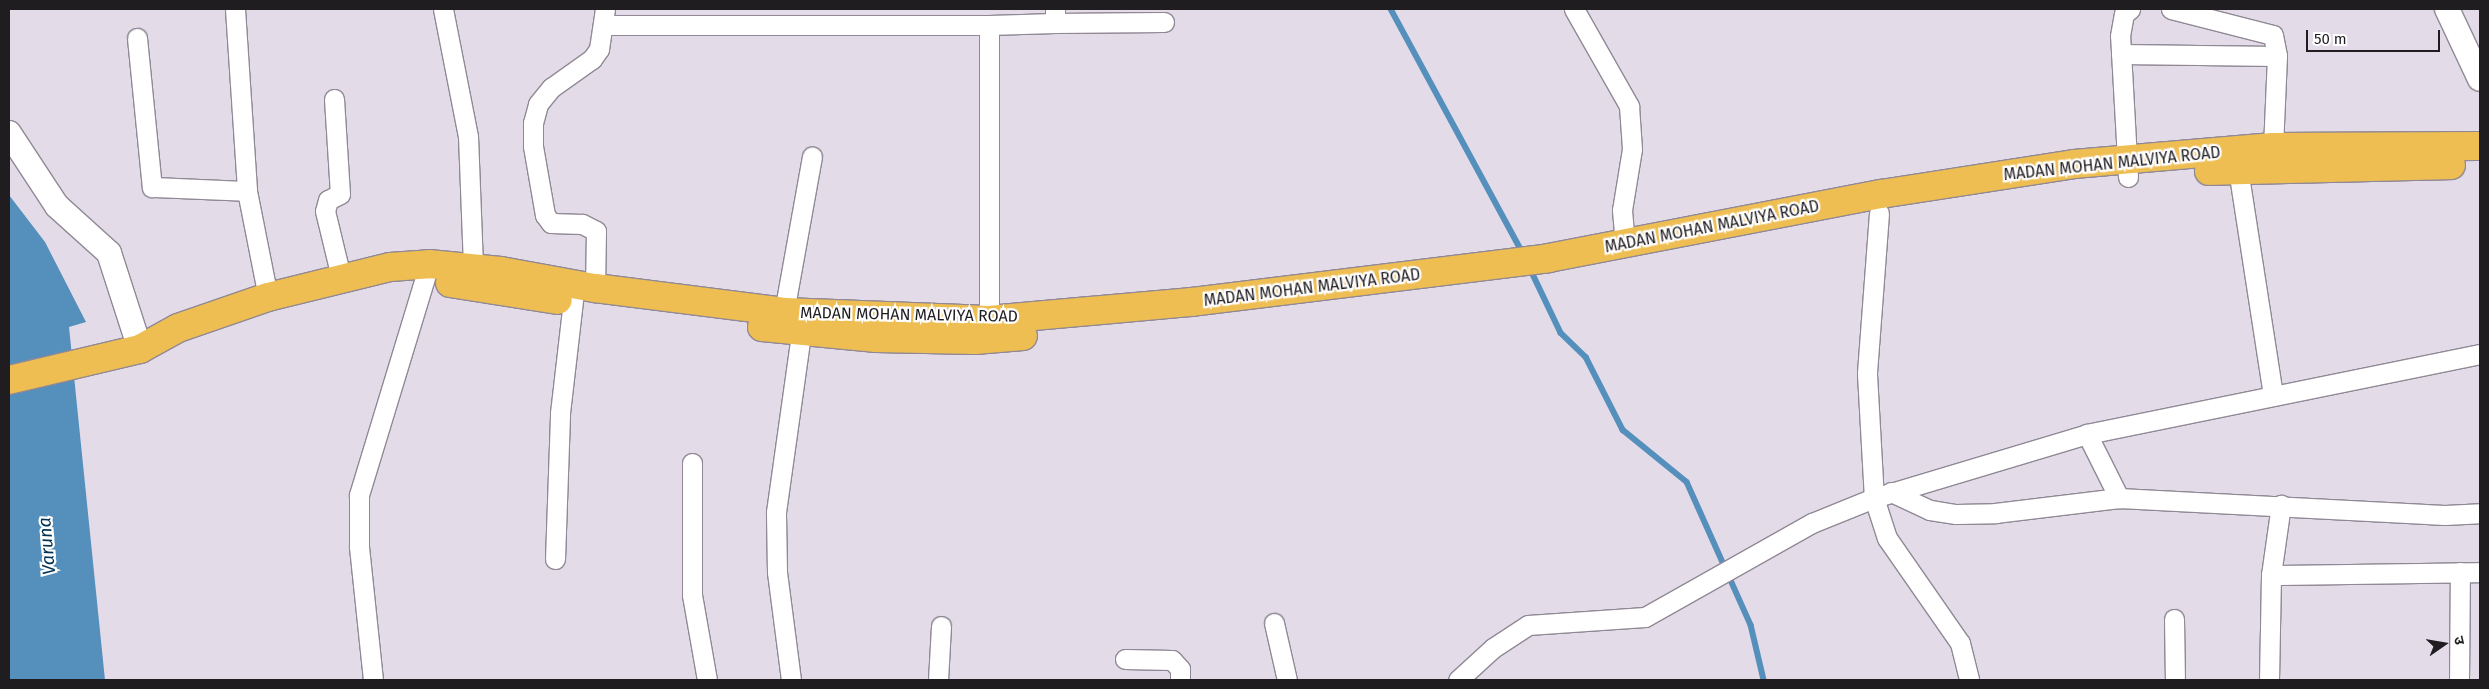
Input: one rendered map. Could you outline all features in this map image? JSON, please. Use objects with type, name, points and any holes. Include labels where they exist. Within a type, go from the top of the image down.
[{"type":"highway","name":"MADAN MOHAN MALVIYA ROAD","points":[[146,346],[178,328],[268,297],[390,267],[581,291],[792,323],[975,340],[1224,314],[1879,213],[2127,169],[2273,147],[2480,146]]},
{"type":"highway","name":"MADAN MOHAN MALVIYA ROAD","points":[[1550,263],[1625,243],[1881,194],[2074,164],[2127,169],[2480,165]]},
{"type":"highway","name":"MADAN MOHAN MALVIYA ROAD","points":[[9,380],[146,346],[184,341],[279,308],[426,272],[473,268],[581,291]]},
{"type":"highway","name":"MADAN MOHAN MALVIYA ROAD","points":[[792,323],[989,320],[1487,273]]},
{"type":"street","points":[[234,9],[247,192],[268,297]]},
{"type":"street","points":[[443,9],[463,92],[468,136],[473,268]]},
{"type":"street","points":[[1574,9],[1629,106],[1632,149],[1622,210],[1625,243]]},
{"type":"street","points":[[2127,169],[2120,23],[2130,9]]},
{"type":"street","points":[[2171,9],[2267,31],[2273,35],[2277,56],[2273,147]]},
{"type":"street","points":[[2447,9],[2480,79]]},
{"type":"street","points":[[555,559],[560,413],[581,291],[596,231],[582,224],[551,223],[545,215],[533,146],[534,123],[538,104],[551,88],[592,59],[599,49],[605,17],[989,25],[1055,16],[1164,22]]},
{"type":"street","points":[[989,25],[989,320]]},
{"type":"street","points":[[137,38],[152,187],[247,192]]},
{"type":"street","points":[[2120,54],[2277,56]]},
{"type":"street","points":[[334,99],[340,194],[328,200],[325,211],[342,278]]},
{"type":"street","points":[[9,133],[57,206],[109,253],[146,346]]},
{"type":"street","points":[[791,680],[777,572],[776,512],[792,323],[812,157]]},
{"type":"street","points":[[2238,169],[2273,394]]},
{"type":"street","points":[[1879,213],[1868,374],[1887,538],[1960,643],[1969,680]]},
{"type":"street","points":[[373,680],[360,556],[358,495],[426,272]]},
{"type":"street","points":[[1458,680],[1493,648],[1528,625],[1645,618],[1742,565],[1812,522],[1882,495],[2087,434],[2273,394],[2480,354]]},
{"type":"street","points":[[2087,434],[2119,498]]},
{"type":"street","points":[[692,463],[692,595],[707,680]]},
{"type":"street","points":[[1882,495],[1930,510],[1956,514],[1995,513],[2119,498],[2480,513]]},
{"type":"street","points":[[2269,680],[2271,574],[2281,506]]},
{"type":"street","points":[[2459,680],[2460,572]]},
{"type":"street","points":[[2271,574],[2480,572]]},
{"type":"street","points":[[2174,619],[2175,680]]},
{"type":"street","points":[[1274,624],[1287,680]]},
{"type":"street","points":[[938,680],[941,626]]},
{"type":"street","points":[[1125,659],[1172,660],[1180,670],[1180,680]]},
{"type":"water","name":"Varuna","points":[[9,195],[45,242],[86,322],[69,327],[105,680],[9,680]]},
{"type":"waterway","points":[[1391,9],[1523,253]]},
{"type":"waterway","points":[[1530,268],[1561,333],[1586,357],[1623,430],[1687,482],[1751,625],[1764,680]]}]
